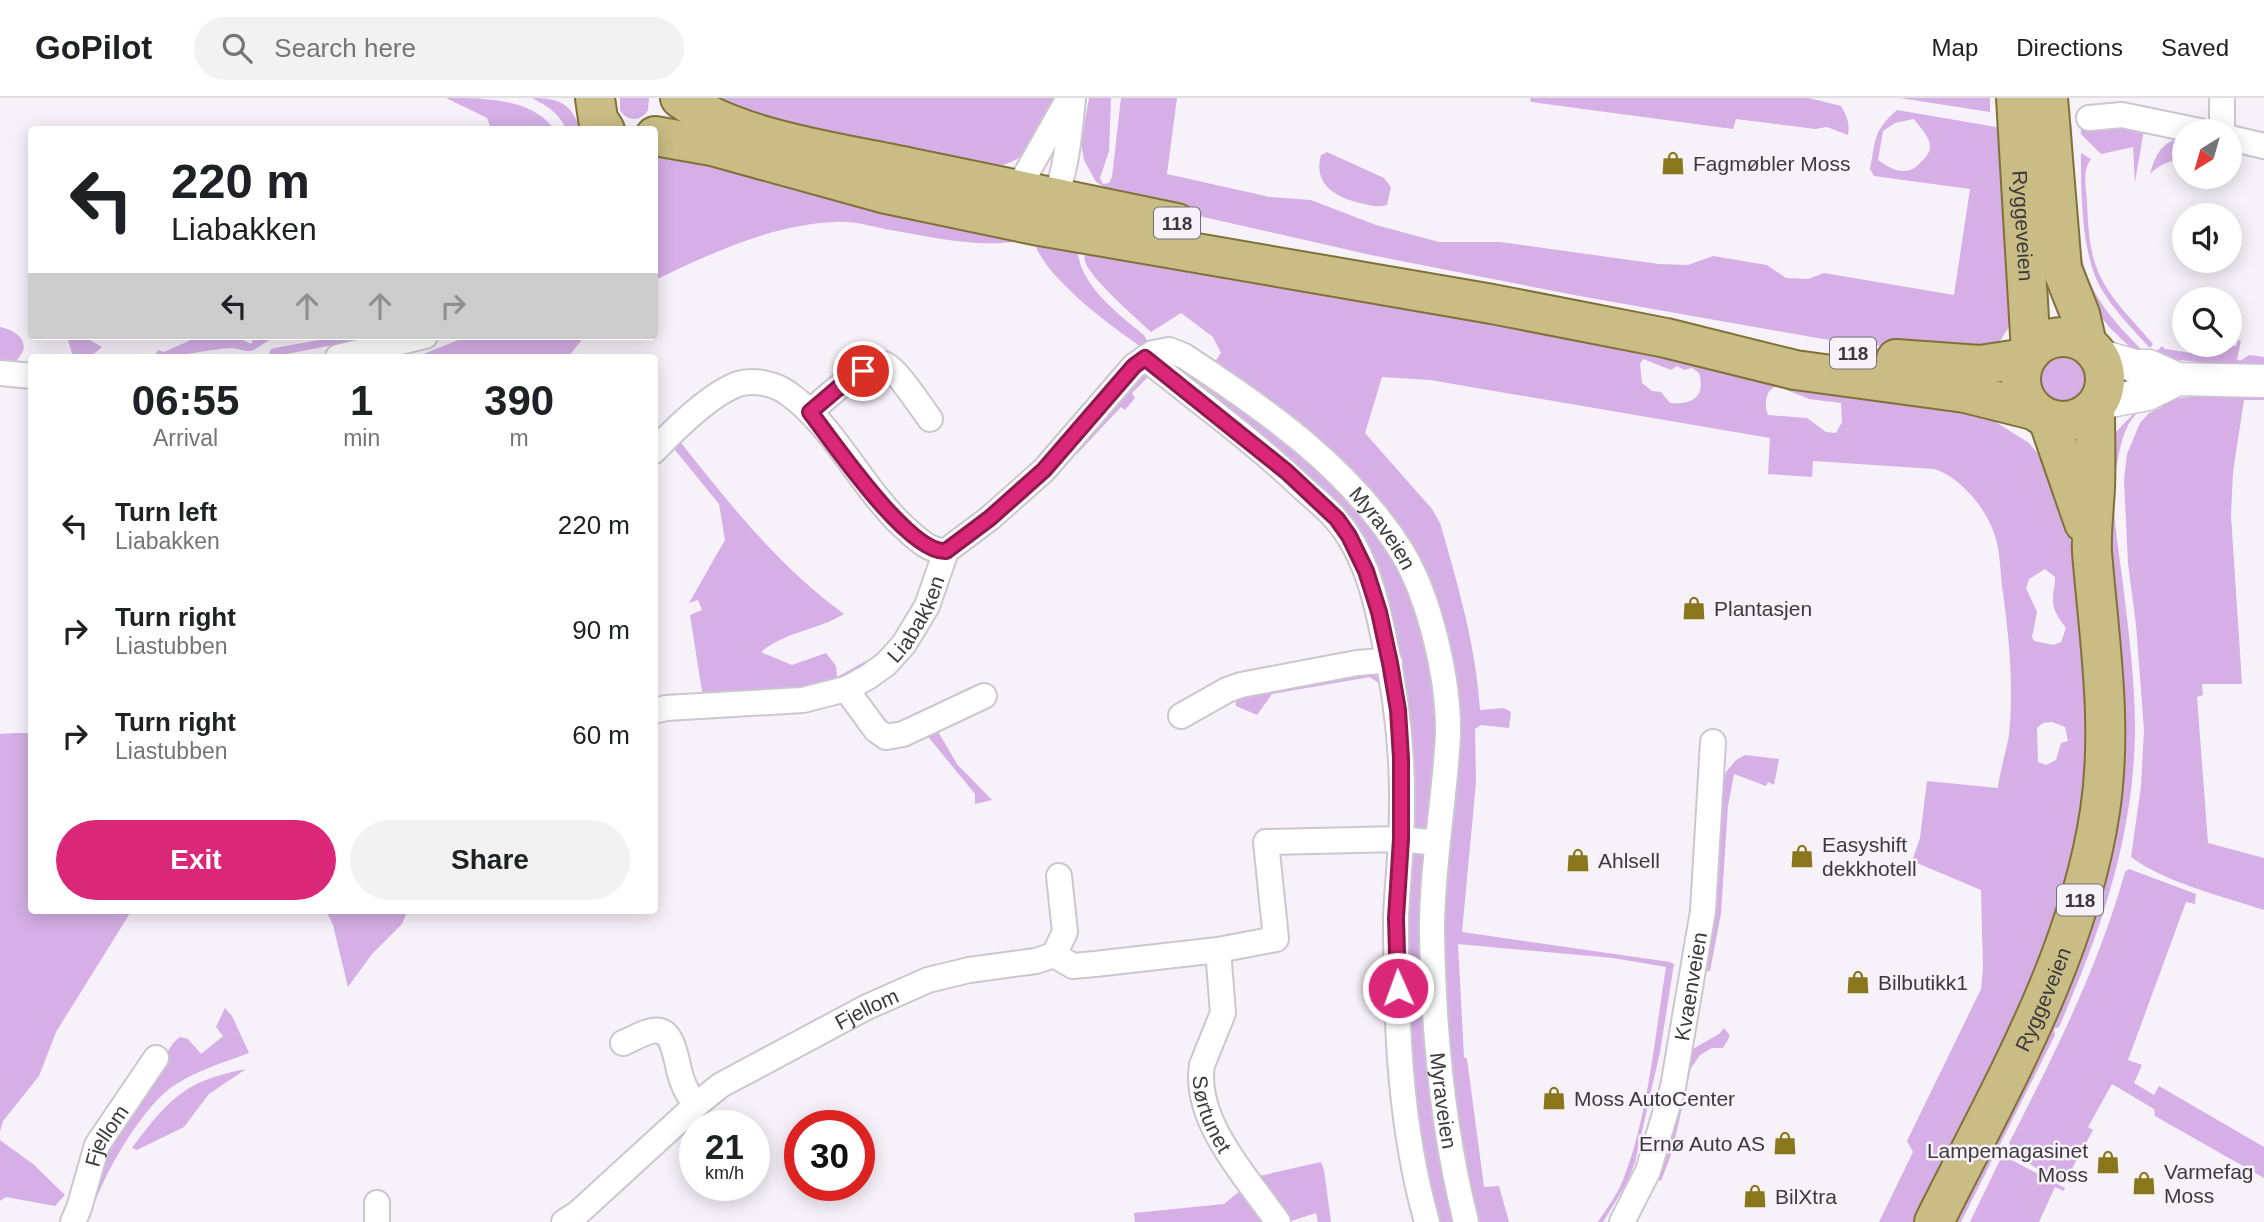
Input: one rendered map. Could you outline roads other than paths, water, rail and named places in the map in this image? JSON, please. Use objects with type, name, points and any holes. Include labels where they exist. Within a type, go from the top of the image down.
[{"type":"main road","name":"118","points":[[658,133],[671,117],[672,98]]},
{"type":"main road","name":"118","points":[[680,98],[719,121],[745,130],[1017,190],[1045,211],[1666,338],[1795,370],[1965,393],[2064,422],[2081,418],[2097,406],[2106,379],[2092,349],[2073,338],[2057,337],[2042,342],[2028,355],[2021,371],[2021,385],[2025,398],[2041,414]]},
{"type":"main road","name":"Ryggeveien","points":[[2016,98],[2028,355]]},
{"type":"main road","name":"Ryggeveien","points":[[2048,98],[2062,269],[2092,349]]},
{"type":"main road","name":"118","points":[[658,137],[712,146],[886,194],[1045,211],[1387,269],[1769,342],[1910,361],[1980,365],[2028,355]]},
{"type":"main road","name":"Ryggeveien","points":[[1934,1222],[2035,1019],[2073,925],[2092,858],[2101,808],[2106,715],[2102,638],[2092,548],[2097,406]]},
{"type":"main road","name":"Ryggeveien","points":[[2041,414],[2092,548]]},
{"type":"street","points":[[1017,190],[1071,98]]},
{"type":"street","points":[[1045,211],[1070,135],[1071,98]]},
{"type":"street","points":[[2222,98],[2222,119]]},
{"type":"street","points":[[2088,118],[2122,115],[2172,125]]},
{"type":"street","points":[[2242,141],[2264,146]]},
{"type":"street","points":[[350,354],[408,340]]},
{"type":"street","points":[[2092,349],[2134,366],[2149,366],[2178,379],[2264,381]]},
{"type":"street","name":"Myraveien","points":[[1427,1222],[1415,1173],[1400,1058],[1396,918],[1401,839],[1401,758],[1398,710],[1379,612],[1366,571],[1349,536],[1337,519],[1287,472],[1145,358],[1153,353],[1169,350],[1184,356],[1269,415],[1314,451],[1379,518],[1403,554],[1420,588],[1431,621],[1444,686],[1448,733],[1432,926],[1435,1031],[1446,1122],[1466,1222]]},
{"type":"street","name":"Liabakken","points":[[658,710],[803,700],[846,689],[886,664],[904,644],[927,606],[946,551],[990,518],[1044,470],[1134,366],[1145,358]]},
{"type":"street","points":[[810,412],[863,371],[885,364],[930,419]]},
{"type":"street","points":[[0,373],[28,376]]},
{"type":"street","points":[[2097,406],[2148,394],[2178,379]]},
{"type":"street","points":[[658,447],[714,398],[740,384],[769,383],[788,393],[810,412],[890,515],[921,542],[939,551],[946,551]]},
{"type":"street","points":[[1181,716],[1241,685],[1357,663],[1390,663]]},
{"type":"street","points":[[846,689],[876,730],[886,737],[903,734],[985,696]]},
{"type":"street","name":"Kvaenveien","points":[[1622,1222],[1648,1171],[1673,1087],[1703,911],[1713,742]]},
{"type":"street","points":[[1059,876],[1065,932],[1054,955],[1073,966],[1218,950],[1276,939],[1266,842],[1401,839],[1437,843]]},
{"type":"street","name":"Sørtunet","points":[[1218,950],[1223,1013],[1201,1073],[1208,1114],[1220,1139],[1278,1222]]},
{"type":"street","name":"Fjellom","points":[[564,1222],[578,1213],[696,1105],[745,1072],[867,1007],[928,980],[969,970],[1036,961],[1054,955]]},
{"type":"street","points":[[623,1043],[652,1031],[665,1033],[672,1043],[682,1080],[696,1105]]},
{"type":"street","name":"Fjellom","points":[[73,1222],[97,1145],[156,1058]]},
{"type":"place","name":"Fagmøbler Moss","points":[[1673,163]]},
{"type":"place","name":"Plantasjen","points":[[1694,608]]},
{"type":"place","name":"Easyshift dekkhotell","points":[[1802,856]]},
{"type":"place","name":"Ahlsell","points":[[1578,860]]},
{"type":"place","name":"Bilbutikk1","points":[[1858,982]]},
{"type":"place","name":"Moss AutoCenter","points":[[1554,1098]]},
{"type":"place","name":"Ernø Auto AS","points":[[1785,1143]]},
{"type":"place","name":"Lampemagasinet Moss","points":[[2108,1162]]},
{"type":"place","name":"Varmefag Moss","points":[[2144,1183]]},
{"type":"place","name":"BilXtra","points":[[1755,1196]]}]
